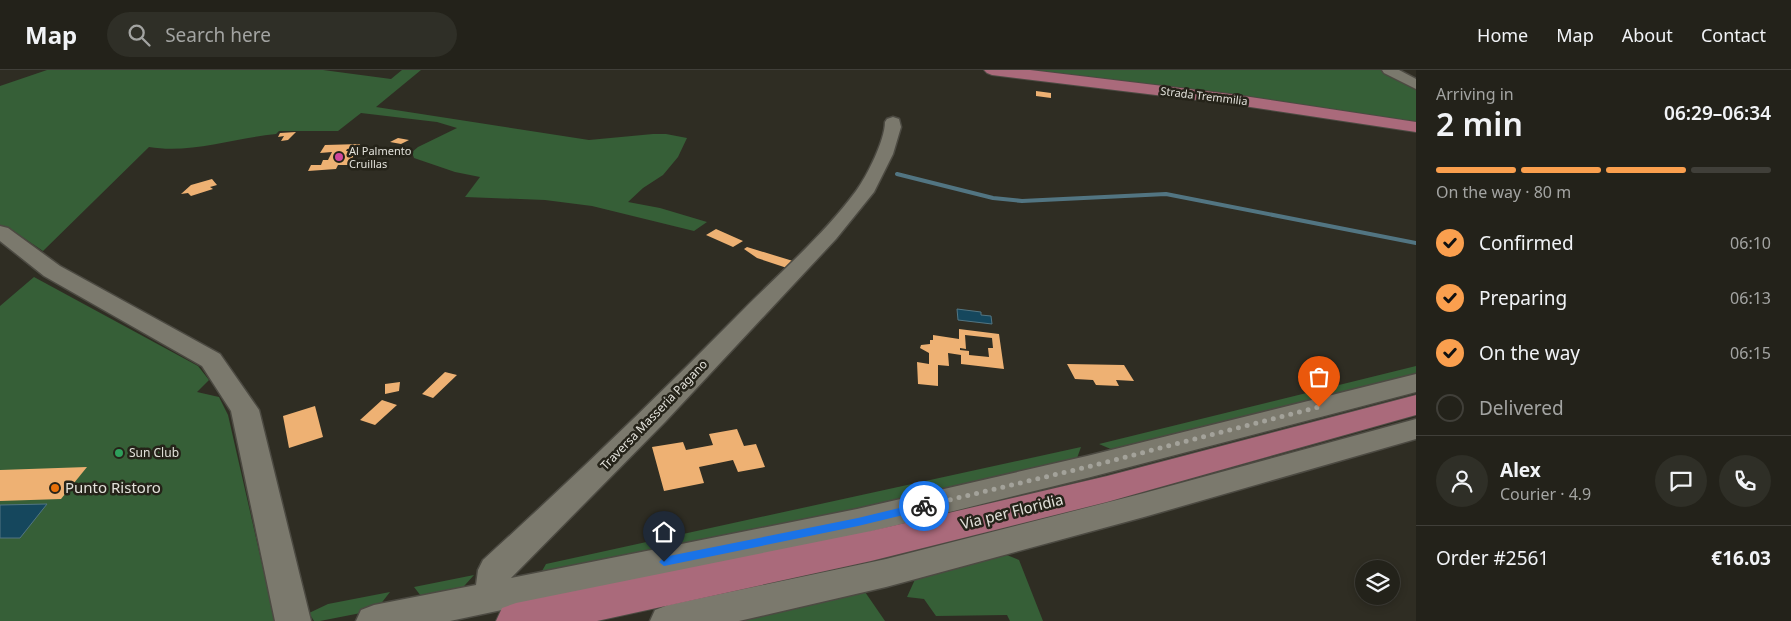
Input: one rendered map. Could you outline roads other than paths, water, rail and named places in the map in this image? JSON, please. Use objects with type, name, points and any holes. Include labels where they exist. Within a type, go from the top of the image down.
[{"type":"main road","name":"Strada Tremmilia","points":[[992,70],[1230,99],[1416,127]]},
{"type":"main road","name":"Via per Floridia","points":[[516,621],[880,544],[1107,489],[1416,405]]},
{"type":"street","points":[[1390,70],[1416,85]]},
{"type":"street","name":"Traversa Masseria Pagano","points":[[491,598],[494,570],[556,514],[655,415],[829,235],[865,192],[884,154],[893,122]]},
{"type":"street","points":[[1,232],[52,270],[211,360],[245,410],[293,621]]},
{"type":"street","points":[[374,621],[858,522],[1087,467],[1416,383]]},
{"type":"street","points":[[668,621],[886,573],[1135,507],[1416,429]]},
{"type":"water","points":[[957,309],[981,312],[981,315],[991,316],[992,324],[958,320]]},
{"type":"water","points":[[47,504],[20,538],[0,538],[0,505]]},
{"type":"waterway","points":[[897,174],[993,198],[1022,201],[1166,194],[1416,243]]},
{"type":"place","name":"Al Palmento Cruillas","points":[[339,157]]},
{"type":"place","name":"Sun Club","points":[[119,453]]},
{"type":"place","name":"Punto Ristoro","points":[[55,488]]}]
